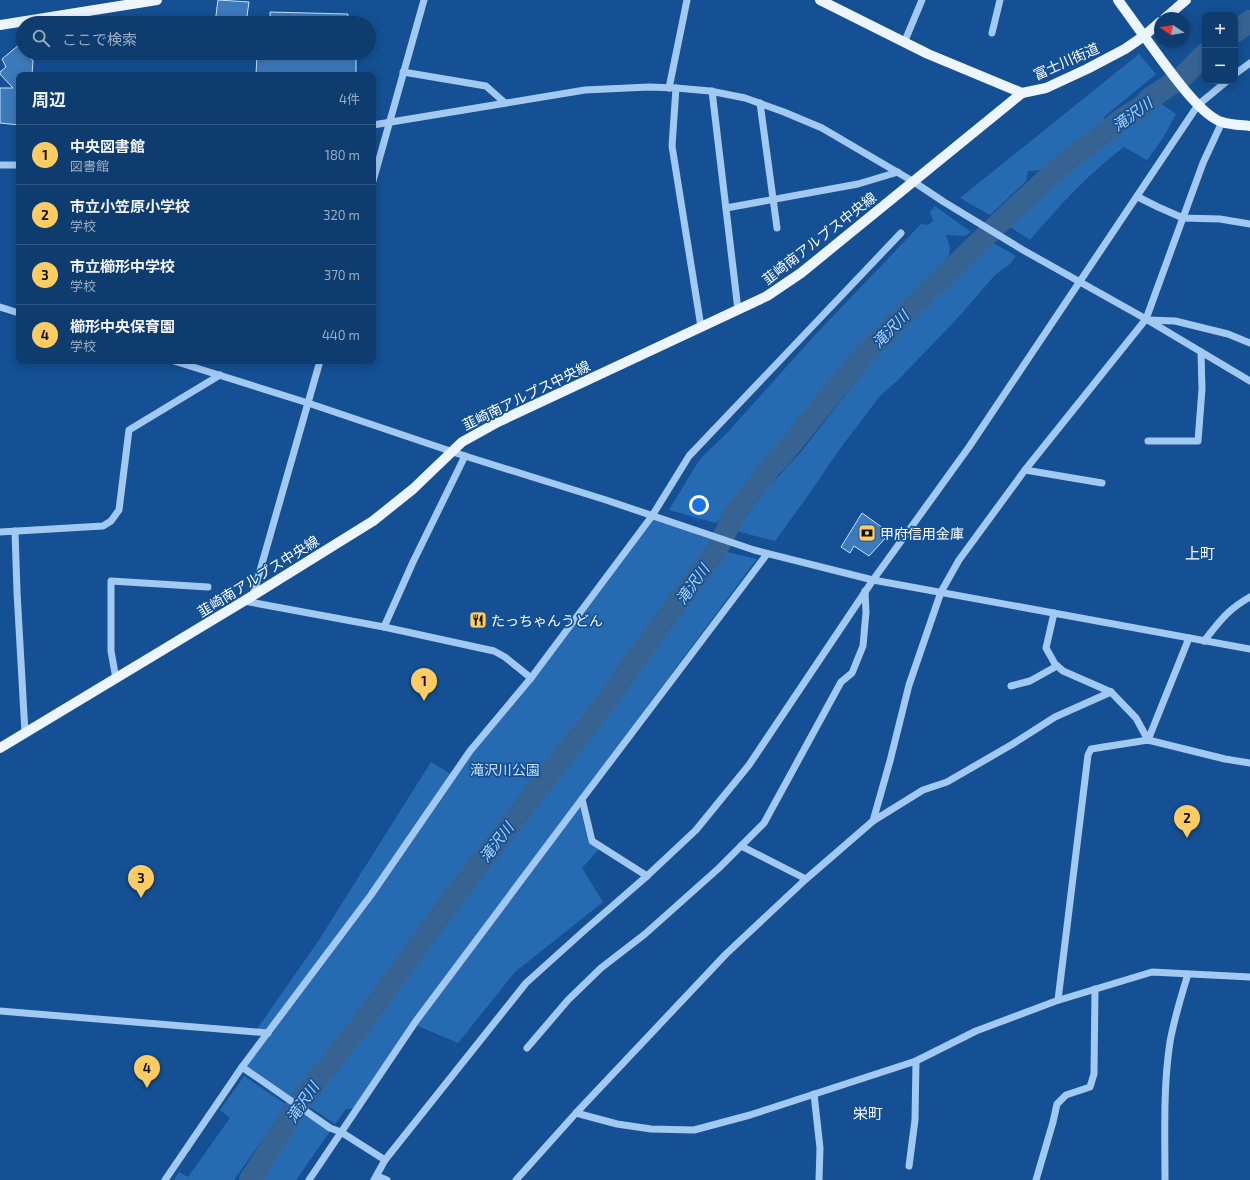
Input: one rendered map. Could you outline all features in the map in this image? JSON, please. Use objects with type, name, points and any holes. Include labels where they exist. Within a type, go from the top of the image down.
[{"type":"main road","points":[[57,16],[157,0]]},
{"type":"main road","name":"富士川街道","points":[[820,0],[904,43],[1022,93],[1046,88],[1087,69],[1125,49],[1144,36]]},
{"type":"main road","points":[[1118,0],[1198,106],[1209,116],[1222,122],[1250,126]]},
{"type":"main road","points":[[1172,12],[1186,0]]},
{"type":"main road","points":[[0,25],[16,22]]},
{"type":"main road","points":[[1144,36],[1154,27]]},
{"type":"main road","name":"韮崎南アルプス中央線","points":[[0,748],[373,522],[413,489],[462,442],[498,422],[767,296],[801,273],[1022,93]]},
{"type":"street","points":[[376,171],[424,0]]},
{"type":"street","points":[[687,0],[673,88],[672,146],[701,327]]},
{"type":"street","points":[[904,43],[922,0]]},
{"type":"street","points":[[992,32],[1000,0]]},
{"type":"street","points":[[1238,72],[1250,63]]},
{"type":"street","points":[[403,72],[486,86],[504,102]]},
{"type":"street","points":[[387,1180],[375,1178],[385,1160],[526,983],[647,876],[696,830],[749,765],[865,591],[969,447],[1198,106],[1224,84]]},
{"type":"street","points":[[376,125],[504,102],[584,90],[649,87],[673,88],[712,91],[745,98],[822,128],[898,172],[1023,250],[1250,381]]},
{"type":"street","points":[[712,91],[738,310]]},
{"type":"street","points":[[760,103],[777,228]]},
{"type":"street","points":[[873,821],[909,685],[940,592],[959,560],[1025,470],[1146,320],[1203,163],[1222,122]]},
{"type":"street","points":[[0,165],[16,165]]},
{"type":"street","points":[[726,208],[858,184],[898,172]]},
{"type":"street","points":[[1138,197],[1183,218],[1220,219],[1250,224]]},
{"type":"street","points":[[164,1180],[242,1068],[371,896],[470,751],[531,678],[652,516],[689,456],[901,233]]},
{"type":"street","points":[[0,307],[16,312]]},
{"type":"street","points":[[1146,320],[1175,321],[1228,334],[1250,343]]},
{"type":"street","points":[[1148,441],[1198,441],[1202,389],[1201,352]]},
{"type":"street","points":[[184,364],[308,403],[451,452],[768,554],[873,580],[1250,649]]},
{"type":"street","points":[[253,595],[319,364]]},
{"type":"street","points":[[0,532],[103,526],[111,521],[119,510],[129,430],[220,375]]},
{"type":"street","points":[[384,627],[413,562],[465,456]]},
{"type":"street","points":[[1025,470],[1102,483]]},
{"type":"street","points":[[15,531],[25,733]]},
{"type":"street","points":[[308,1180],[416,1021],[768,554]]},
{"type":"street","points":[[116,679],[111,650],[111,581],[208,587]]},
{"type":"street","points":[[527,1048],[568,1000],[601,968],[645,934],[720,868],[764,823],[841,682],[852,673],[863,646],[866,612],[865,591]]},
{"type":"street","points":[[1204,641],[1224,615],[1239,603],[1250,597]]},
{"type":"street","points":[[244,601],[384,627],[494,651],[505,657],[531,678]]},
{"type":"street","points":[[1054,612],[1046,648],[1057,666],[1063,671],[1111,692],[1136,718],[1148,740]]},
{"type":"street","points":[[1148,740],[1189,638]]},
{"type":"street","points":[[1011,686],[1030,681],[1057,666]]},
{"type":"street","points":[[516,1180],[576,1113],[726,954],[806,879],[873,821],[923,790],[947,782],[1056,717],[1111,692]]},
{"type":"street","points":[[1058,1000],[1090,748],[1148,740],[1225,759],[1250,763]]},
{"type":"street","points":[[582,799],[592,840],[647,876]]},
{"type":"street","points":[[741,846],[806,879]]},
{"type":"street","points":[[576,1113],[617,1124],[650,1129],[694,1130],[750,1115],[916,1061],[976,1031],[1058,1000],[1152,972],[1250,977]]},
{"type":"street","points":[[1165,1180],[1166,1084],[1170,1043],[1177,1008],[1188,974]]},
{"type":"street","points":[[1036,1180],[1057,1104],[1066,1095],[1090,1086],[1094,1074],[1095,989]]},
{"type":"street","points":[[0,1011],[268,1033]]},
{"type":"street","points":[[909,1166],[915,1120],[916,1061]]},
{"type":"street","points":[[242,1068],[330,1128],[341,1132],[385,1160]]},
{"type":"street","points":[[814,1094],[820,1148],[820,1180]]},
{"type":"green space","points":[[1139,54],[1156,74],[1104,117],[1099,128],[1088,133],[1086,137],[1042,170],[1028,171],[1026,181],[990,215],[960,198]]},
{"type":"green space","points":[[1157,101],[1176,114],[1163,138],[1147,160],[1124,147],[1098,168],[1074,191],[1030,240],[1007,225],[1073,162]]},
{"type":"green space","points":[[935,206],[971,232],[965,236],[946,235],[950,248],[949,255],[884,322],[837,375],[807,410],[752,481],[740,490],[739,497],[716,523],[669,510],[698,462],[705,454],[727,433],[815,335],[921,224],[928,225],[933,221],[930,212]]},
{"type":"green space","points":[[990,241],[1016,256],[1010,264],[995,275],[954,322],[898,380],[880,396],[839,450],[775,541],[736,531],[764,492],[800,453],[868,366],[905,326],[950,283]]},
{"type":"green space","name":"滝沢川公園","points":[[652,516],[724,540],[614,690],[468,879],[356,1031],[314,1083],[288,1100],[242,1067],[371,895],[467,756]]},
{"type":"green space","name":"滝沢川公園","points":[[722,551],[757,559],[578,799],[588,842],[599,849],[582,868],[603,902],[515,972],[458,1043],[413,1024],[356,1109],[346,1109],[335,1124],[308,1106],[563,763],[570,766],[574,751]]},
{"type":"green space","name":"滝沢川公園","points":[[431,762],[451,774],[370,892],[266,1030],[257,1029],[319,940]]},
{"type":"green space","points":[[244,1076],[287,1105],[234,1180],[174,1180],[179,1172],[188,1177],[230,1118],[220,1110]]},
{"type":"green space","points":[[302,1114],[331,1130],[296,1180],[257,1180]]},
{"type":"building","points":[[218,0],[249,2],[247,16],[216,16]]},
{"type":"building","points":[[270,12],[348,14],[348,16],[270,16]]},
{"type":"building","points":[[16,47],[16,60],[33,61],[32,72],[16,72],[16,125],[0,123],[0,88],[13,88],[0,74],[0,72],[6,67],[2,59]]},
{"type":"building","points":[[257,60],[356,60],[356,72],[256,72]]},
{"type":"building","points":[[862,513],[890,533],[869,556],[854,546],[850,553],[841,547]]},
{"type":"waterway","name":"滝沢川","points":[[1238,30],[1250,21]]},
{"type":"waterway","name":"滝沢川","points":[[250,1180],[297,1106],[323,1071],[356,1031],[459,890],[608,699],[717,549],[737,510],[855,365],[894,324],[1063,164],[1125,117],[1143,106],[1149,99],[1182,77],[1202,57]]},
{"type":"place","name":"甲府信用金庫","points":[[867,533]]},
{"type":"place","name":"たっちゃんうどん","points":[[478,620]]},
{"type":"place","name":"中央図書館","points":[[424,701]]},
{"type":"place","name":"市立小笠原小学校","points":[[1187,838]]},
{"type":"place","name":"市立櫛形中学校","points":[[141,898]]},
{"type":"place","name":"櫛形中央保育園","points":[[147,1088]]},
{"type":"district","name":"上町","points":[[1200,553]]},
{"type":"district","name":"栄町","points":[[868,1113]]}]
